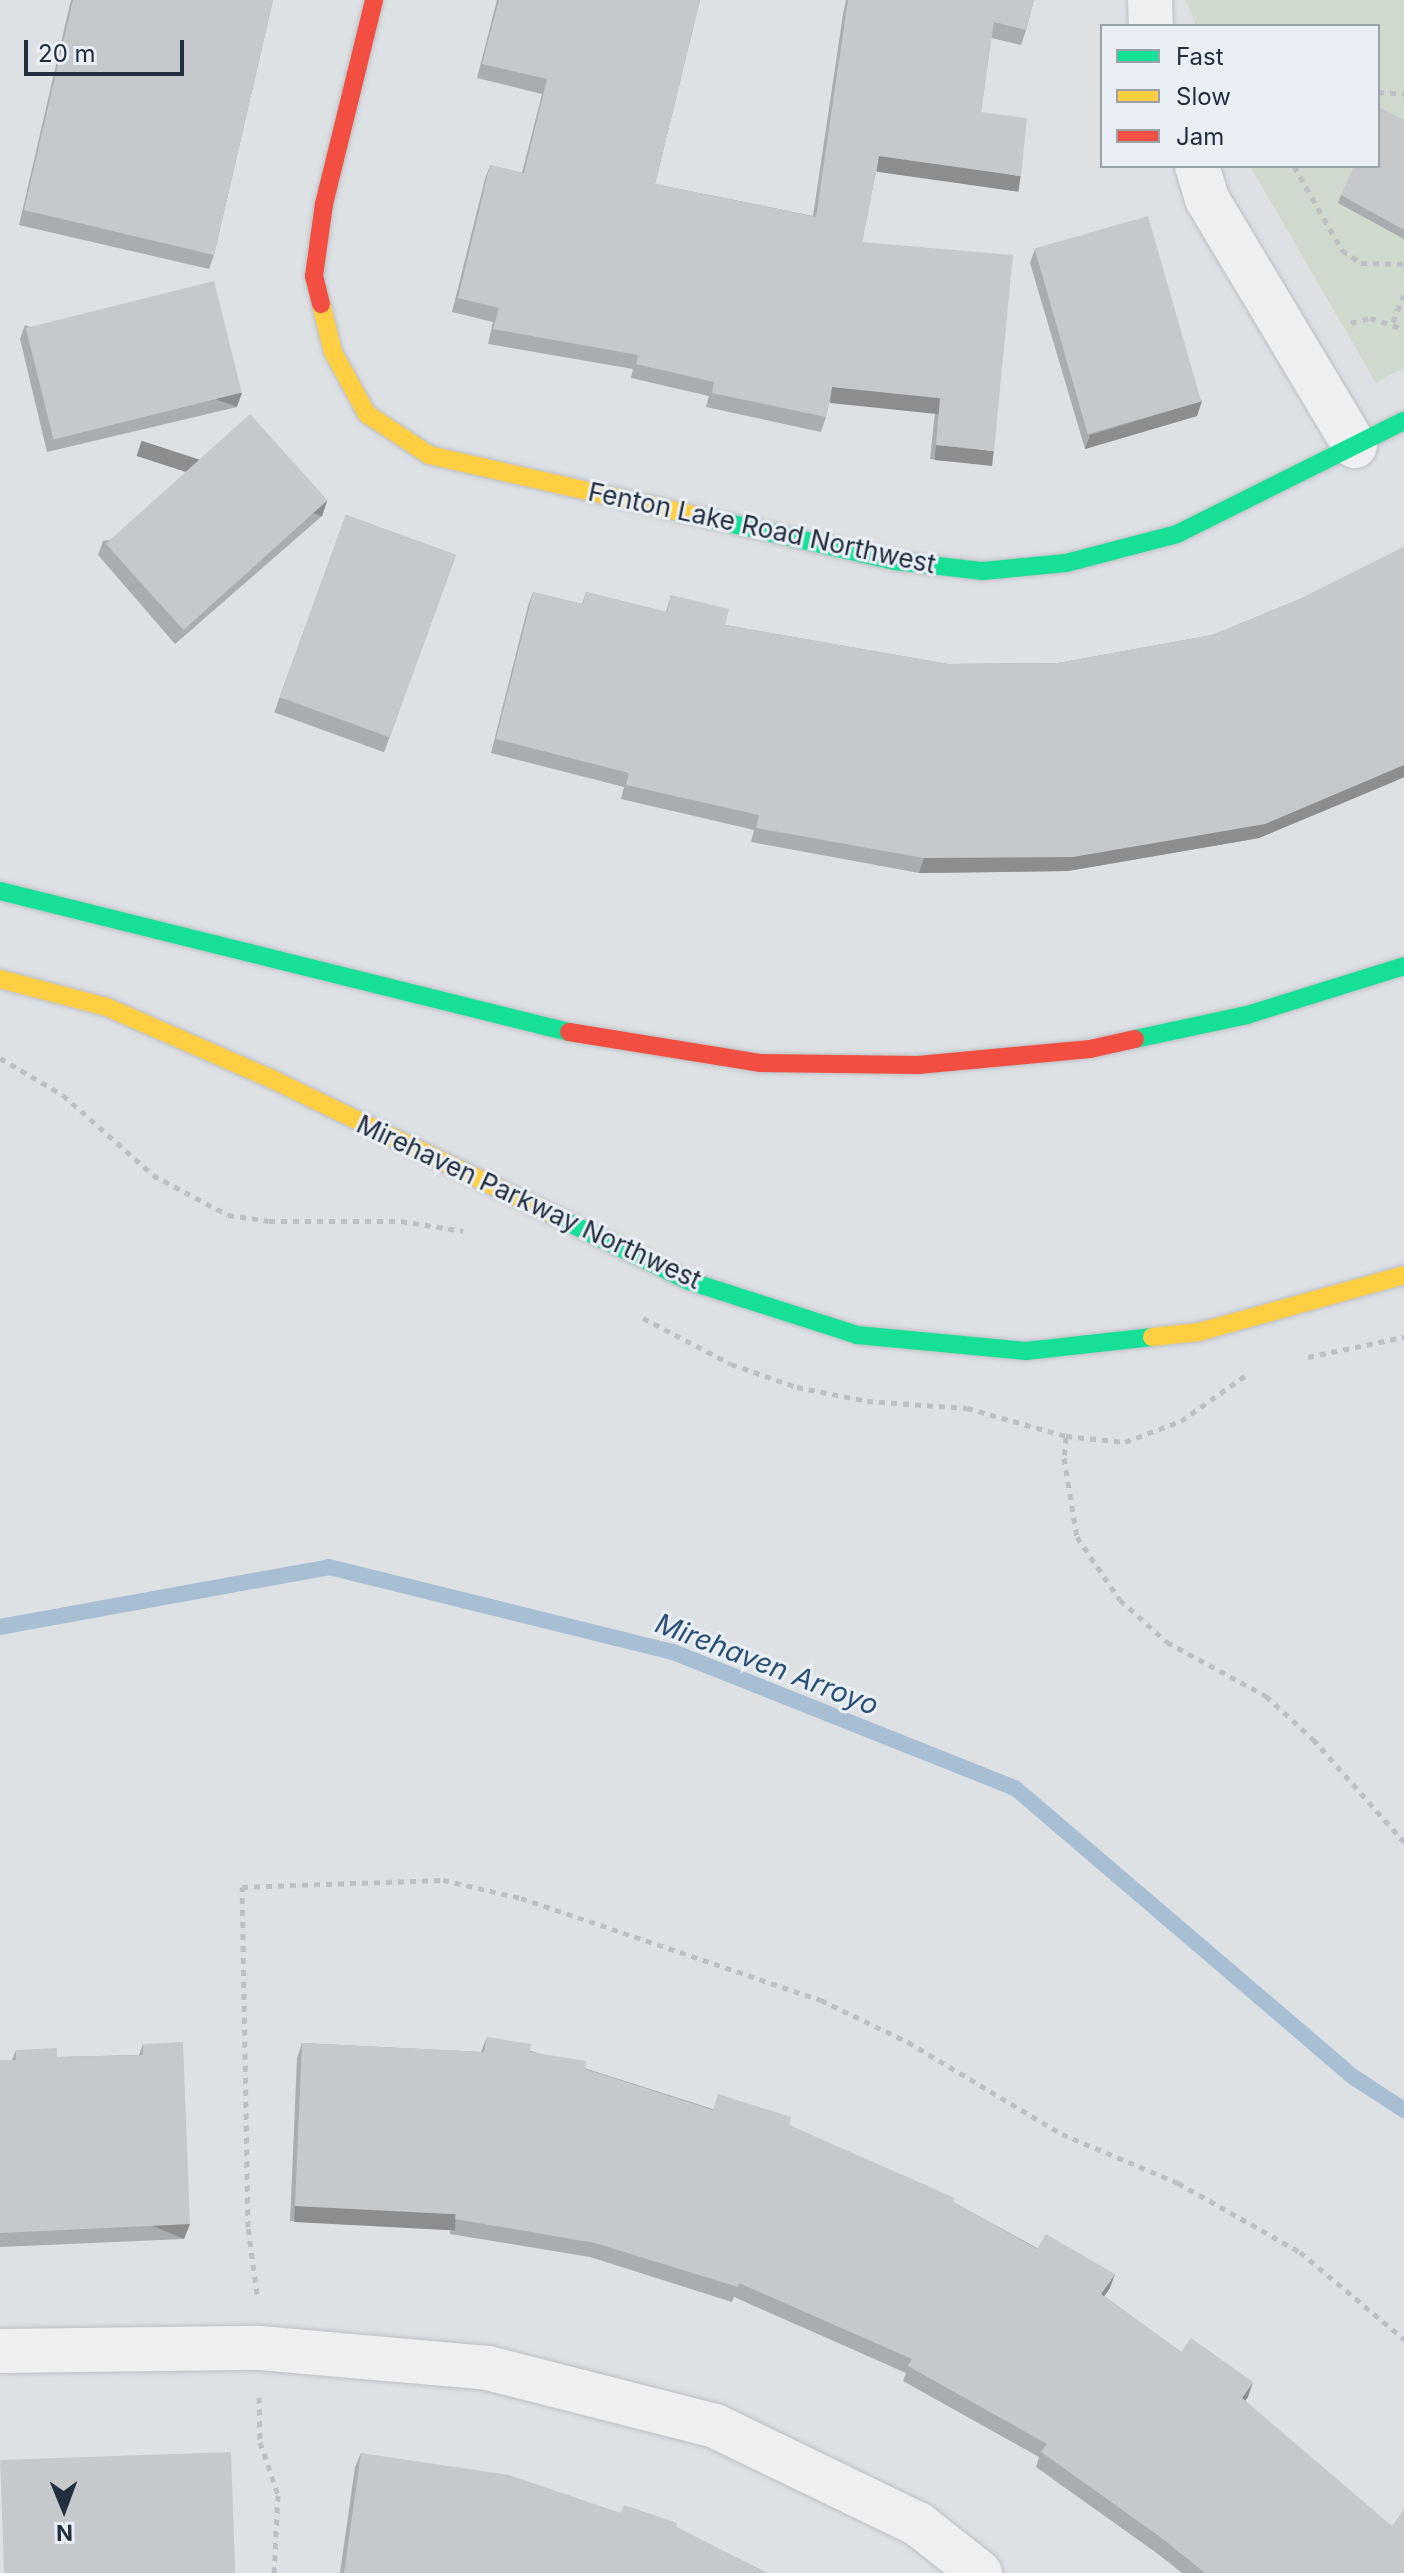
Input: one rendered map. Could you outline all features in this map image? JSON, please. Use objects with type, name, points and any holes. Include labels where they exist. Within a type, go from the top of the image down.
[{"type":"street","name":"Fenton Lake Road Northwest","points":[[374,0],[324,204],[314,276],[333,352],[367,414],[429,455],[895,561],[983,571],[1066,563],[1177,534],[1404,421]]},
{"type":"street","points":[[1150,0],[1151,24]]},
{"type":"street","points":[[1198,168],[1207,199],[1355,446]]},
{"type":"street","points":[[0,891],[601,1040],[760,1063],[918,1065],[1090,1049],[1247,1015],[1404,966]]},
{"type":"street","name":"Mirehaven Parkway Northwest","points":[[0,979],[107,1007],[274,1080],[689,1281],[857,1335],[1026,1351],[1184,1334],[1404,1275]]},
{"type":"street","points":[[0,2351],[260,2348],[488,2368],[715,2426],[918,2524],[980,2573]]},
{"type":"path","points":[[1380,92],[1404,94]]},
{"type":"path","points":[[1295,168],[1342,250],[1361,263],[1404,264]]},
{"type":"path","points":[[1393,322],[1404,295]]},
{"type":"path","points":[[1351,323],[1370,318],[1393,322],[1404,329]]},
{"type":"path","points":[[0,1058],[63,1095],[153,1175],[228,1215],[269,1221],[401,1221],[470,1233]]},
{"type":"path","points":[[636,1313],[731,1364],[797,1387],[867,1401],[967,1408],[1066,1436],[1125,1442],[1181,1421],[1258,1367]]},
{"type":"path","points":[[1303,1358],[1404,1337]]},
{"type":"path","points":[[1066,1436],[1064,1458],[1077,1537],[1120,1600],[1167,1642],[1266,1696],[1313,1739],[1404,1842]]},
{"type":"path","points":[[257,2294],[248,2227],[242,1887],[443,1880],[521,1898],[821,2000],[908,2042],[1062,2134],[1178,2183],[1300,2252],[1404,2339]]},
{"type":"path","points":[[259,2395],[260,2442],[278,2495],[274,2573]]},
{"type":"shaded area","points":[[1186,0],[1404,0],[1404,368],[1376,383],[1251,168],[1380,168],[1380,24],[1195,24]]},
{"type":"building","points":[[73,0],[273,0],[214,255],[24,210]]},
{"type":"building","points":[[499,0],[700,0],[655,184],[816,217],[848,0],[1034,0],[1026,30],[994,22],[981,112],[1027,118],[1021,176],[879,156],[862,242],[1013,255],[994,451],[936,445],[940,398],[832,387],[826,417],[712,393],[714,382],[636,364],[638,355],[493,329],[499,308],[458,298],[490,165],[524,173],[547,79],[482,64]]},
{"type":"building","points":[[1380,110],[1404,120],[1404,230],[1341,195],[1353,168],[1380,168]]},
{"type":"building","points":[[1148,216],[1201,402],[1088,434],[1035,249]]},
{"type":"building","points":[[214,281],[242,393],[54,440],[26,328]]},
{"type":"building","points":[[250,414],[328,500],[183,630],[106,544]]},
{"type":"building","points":[[346,515],[456,555],[390,737],[280,697]]},
{"type":"building","points":[[1404,547],[1404,765],[1265,824],[1073,857],[924,858],[756,828],[759,815],[626,785],[629,773],[496,739],[533,592],[583,604],[586,592],[667,612],[671,595],[729,609],[725,625],[948,664],[1058,663],[1212,635],[1300,599]]},
{"type":"building","points":[[487,2037],[531,2044],[530,2052],[586,2061],[585,2069],[713,2110],[718,2094],[791,2117],[789,2125],[955,2198],[953,2202],[1037,2249],[1046,2234],[1115,2274],[1101,2294],[1181,2352],[1191,2338],[1253,2382],[1242,2398],[1392,2526],[1404,2509],[1404,2573],[1205,2573],[1163,2539],[1041,2452],[1047,2444],[908,2366],[912,2359],[739,2283],[738,2287],[595,2243],[455,2219],[456,2214],[295,2206],[302,2043],[484,2052]]},
{"type":"building","points":[[183,2042],[190,2224],[0,2233],[0,2060],[16,2060],[16,2050],[57,2048],[57,2057],[143,2055],[143,2044]]},
{"type":"building","points":[[231,2452],[235,2573],[4,2573],[0,2460]]},
{"type":"building","points":[[361,2453],[509,2475],[621,2513],[624,2505],[677,2523],[676,2527],[767,2573],[344,2573]]},
{"type":"waterway","name":"Mirehaven Arroyo","points":[[0,1627],[329,1567],[673,1652],[1015,1788],[1355,2078],[1404,2110]]},
{"type":"traffic: fast","points":[[693,515],[895,561],[983,571],[1066,563],[1177,534],[1404,421]]},
{"type":"traffic: fast","points":[[0,891],[569,1032]]},
{"type":"traffic: fast","points":[[1135,1039],[1247,1015],[1404,966]]},
{"type":"traffic: fast","points":[[551,1214],[689,1281],[857,1335],[1026,1351],[1152,1337]]},
{"type":"traffic: slow","points":[[321,304],[333,352],[367,414],[429,455],[693,515]]},
{"type":"traffic: slow","points":[[0,979],[107,1007],[274,1080],[551,1214]]},
{"type":"traffic: slow","points":[[1152,1337],[1199,1332],[1404,1275]]},
{"type":"traffic: jam","points":[[321,304],[314,276],[324,204],[374,0]]},
{"type":"traffic: jam","points":[[569,1032],[760,1063],[918,1065],[1090,1049],[1135,1039]]}]
